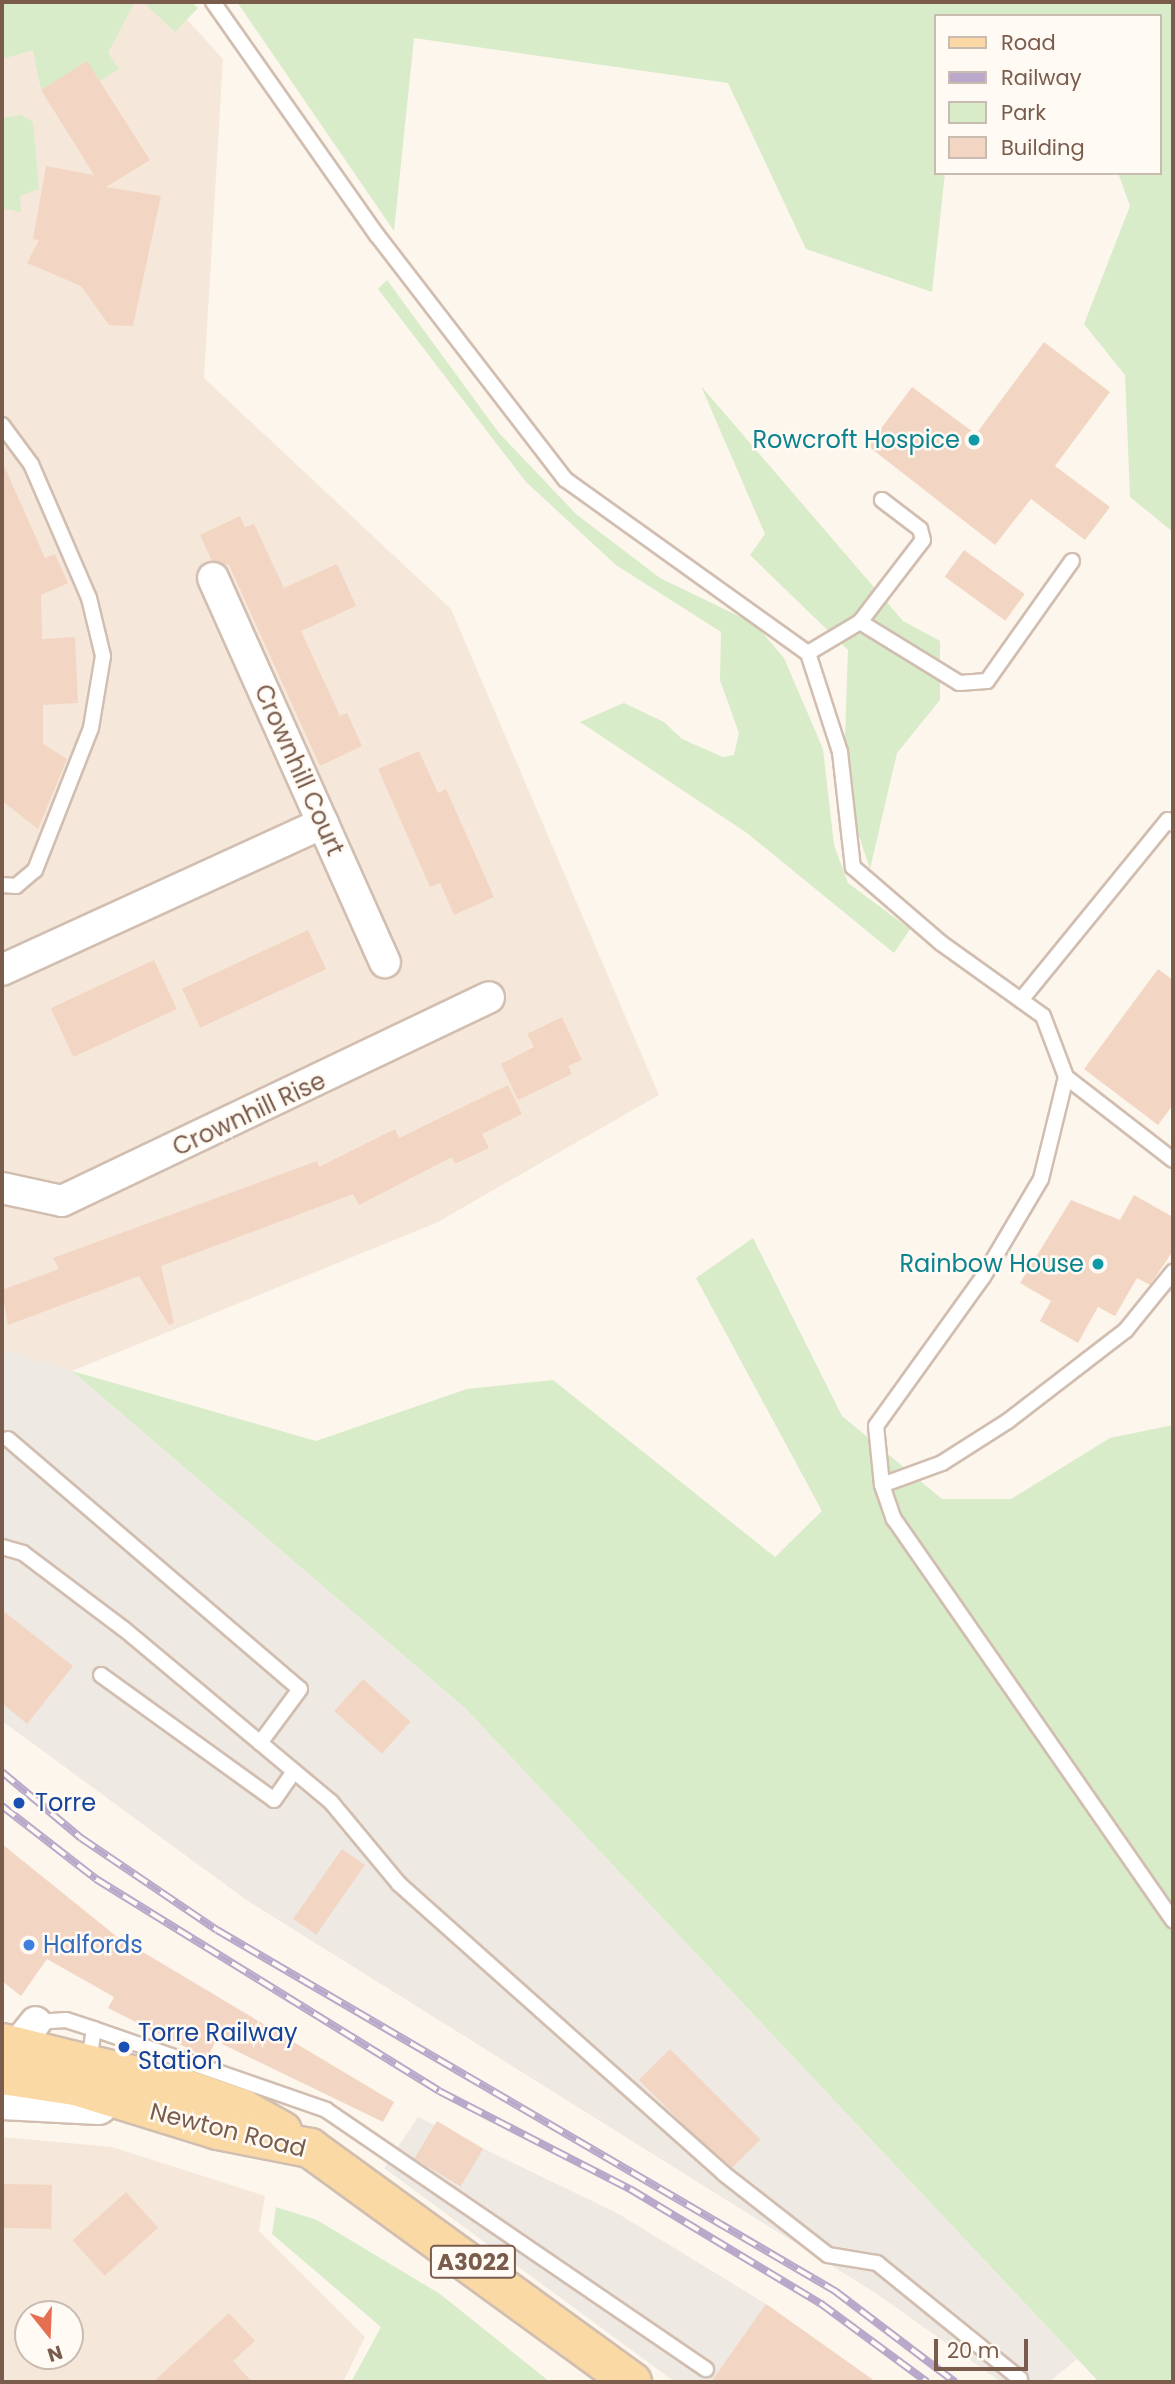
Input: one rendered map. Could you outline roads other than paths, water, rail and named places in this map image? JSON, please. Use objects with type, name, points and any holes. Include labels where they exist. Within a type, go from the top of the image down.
[{"type":"main road","name":"A3022","points":[[13,2060],[74,2069],[243,2109],[310,2148]]},
{"type":"main road","name":"Newton Road","points":[[74,2069],[138,2107],[310,2148],[632,2382]]},
{"type":"street","name":"Crownhill Court","points":[[213,579],[386,962]]},
{"type":"street","points":[[2,970],[323,823]]},
{"type":"street","name":"Crownhill Rise","points":[[2,1188],[62,1201],[489,997]]},
{"type":"street","points":[[13,2060],[74,2069]]},
{"type":"lane","points":[[214,2],[385,246],[566,480],[808,653],[840,752],[853,867],[884,898],[1043,1016],[1066,1077],[1173,1160]]},
{"type":"lane","points":[[2,425],[36,476],[89,598],[103,656],[91,728],[35,870],[16,886],[2,885]]},
{"type":"lane","points":[[808,653],[860,622],[923,540],[920,529],[882,500]]},
{"type":"lane","points":[[860,622],[959,683],[987,681],[1072,561]]},
{"type":"lane","points":[[1021,1000],[1168,820],[1173,824]]},
{"type":"lane","points":[[1066,1077],[1041,1179],[983,1277],[876,1426],[882,1485],[894,1519],[1173,1920]]},
{"type":"lane","points":[[882,1485],[942,1463],[1008,1421],[1126,1330],[1173,1272]]},
{"type":"lane","points":[[8,1439],[300,1689],[260,1743]]},
{"type":"lane","points":[[2,1547],[23,1553],[124,1629],[331,1802],[399,1884],[723,2173],[828,2255],[877,2263],[1020,2379]]},
{"type":"lane","points":[[101,1675],[274,1800],[294,1771]]},
{"type":"lane","points":[[74,2069],[326,2110],[706,2369]]},
{"type":"railway","points":[[2,1772],[81,1838],[217,1930],[835,2291],[955,2382]]},
{"type":"railway","points":[[2,1806],[96,1879],[439,2091],[630,2189],[820,2303],[927,2382]]},
{"type":"place","name":"Rowcroft Hospice","points":[[974,440]]},
{"type":"place","name":"Rainbow House","points":[[1098,1264]]},
{"type":"place","name":"Torre","points":[[19,1803]]},
{"type":"place","name":"Halfords","points":[[29,1945]]},
{"type":"place","name":"Torre Railway Station","points":[[124,2047]]}]
